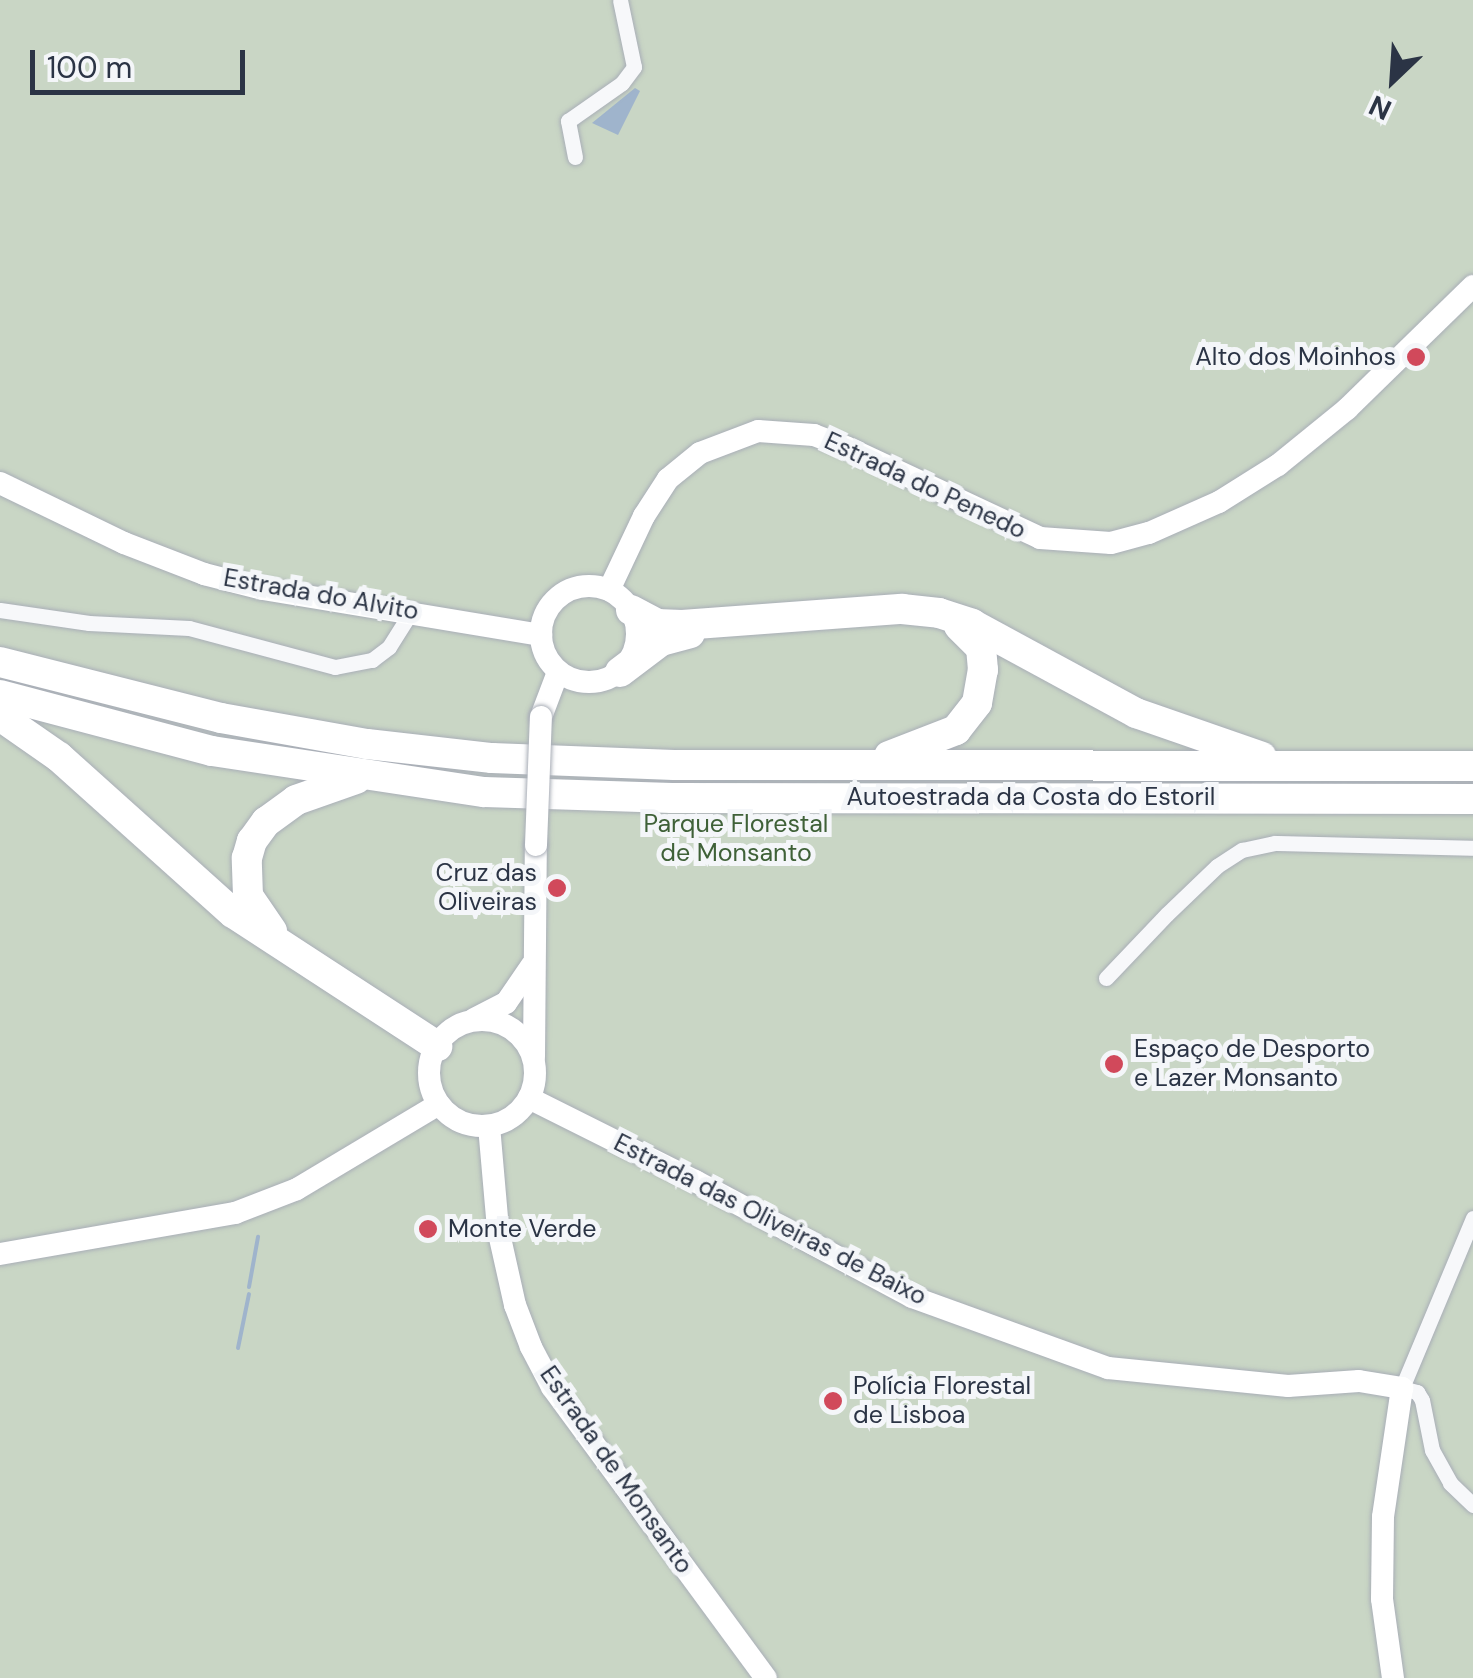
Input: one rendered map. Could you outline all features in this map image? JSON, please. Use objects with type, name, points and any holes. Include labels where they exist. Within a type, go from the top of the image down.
[{"type":"highway","points":[[620,600],[657,624],[902,609],[940,613],[972,624],[1136,714],[1284,765]]},
{"type":"highway","points":[[620,672],[661,641],[688,633],[900,616],[938,620],[963,628],[981,648],[984,670],[976,703],[956,730],[865,764]]},
{"type":"highway","name":"Autoestrada da Costa do Estoril","points":[[0,662],[220,718],[367,744],[550,760],[1473,766]]},
{"type":"highway","name":"Autoestrada da Costa do Estoril","points":[[0,696],[212,751],[362,777],[484,792],[672,798],[1473,799]]},
{"type":"highway","points":[[0,716],[73,769],[200,886],[436,1046]]},
{"type":"highway","points":[[284,945],[255,912],[248,896],[246,858],[252,842],[266,822],[296,800],[362,777]]},
{"type":"street","points":[[591,143],[575,157],[568,122],[622,83],[634,67],[620,0]]},
{"type":"street","name":"Estrada do Penedo","points":[[620,600],[644,516],[668,479],[700,454],[758,430],[814,435],[846,446],[1040,538],[1110,543],[1149,533],[1219,502],[1278,465],[1339,416],[1473,286]]},
{"type":"street","name":"Estrada do Alvito","points":[[0,482],[72,520],[204,574],[263,589],[540,634]]},
{"type":"street","points":[[581,586],[620,600],[637,629],[636,648],[620,672],[594,683],[558,672],[544,651],[540,634],[544,616],[563,594],[581,586]]},
{"type":"street","points":[[0,610],[72,621],[190,628],[335,666],[356,665],[381,654],[411,612]]},
{"type":"street","points":[[532,965],[506,1003],[450,1031],[436,1046],[429,1075],[439,1104],[461,1122],[489,1126],[508,1119],[528,1098],[534,1070],[532,965],[541,716],[558,672]]},
{"type":"street","points":[[1106,978],[1204,878],[1242,850],[1275,843],[1473,848]]},
{"type":"street","points":[[468,1022],[495,1022],[518,1035],[534,1070]]},
{"type":"street","name":"Estrada das Oliveiras de Baixo","points":[[528,1098],[695,1180],[912,1297],[1108,1368],[1288,1386],[1358,1381],[1402,1388]]},
{"type":"street","points":[[0,1254],[235,1213],[297,1189],[439,1104]]},
{"type":"street","name":"Estrada de Monsanto","points":[[489,1126],[498,1229],[515,1305],[531,1347],[552,1387],[766,1678]]},
{"type":"street","points":[[1394,1678],[1382,1599],[1383,1517],[1402,1388],[1473,1218]]},
{"type":"street","points":[[1402,1388],[1417,1392],[1422,1400],[1432,1450],[1450,1483],[1473,1505]]},
{"type":"green space","name":"Parque Florestal de Monsanto","points":[[0,0],[1473,0],[1473,1678],[0,1678]]},
{"type":"water","points":[[635,88],[640,91],[618,135],[592,123]]},
{"type":"waterway","points":[[249,1287],[258,1237]]},
{"type":"waterway","points":[[238,1348],[249,1294]]},
{"type":"place","name":"Alto dos Moinhos","points":[[1416,357]]},
{"type":"place","name":"Cruz das Oliveiras","points":[[557,888]]},
{"type":"place","name":"Espaço de Desporto e Lazer Monsanto","points":[[1114,1064]]},
{"type":"place","name":"Monte Verde","points":[[428,1229]]},
{"type":"place","name":"Polícia Florestal de Lisboa","points":[[833,1401]]}]
